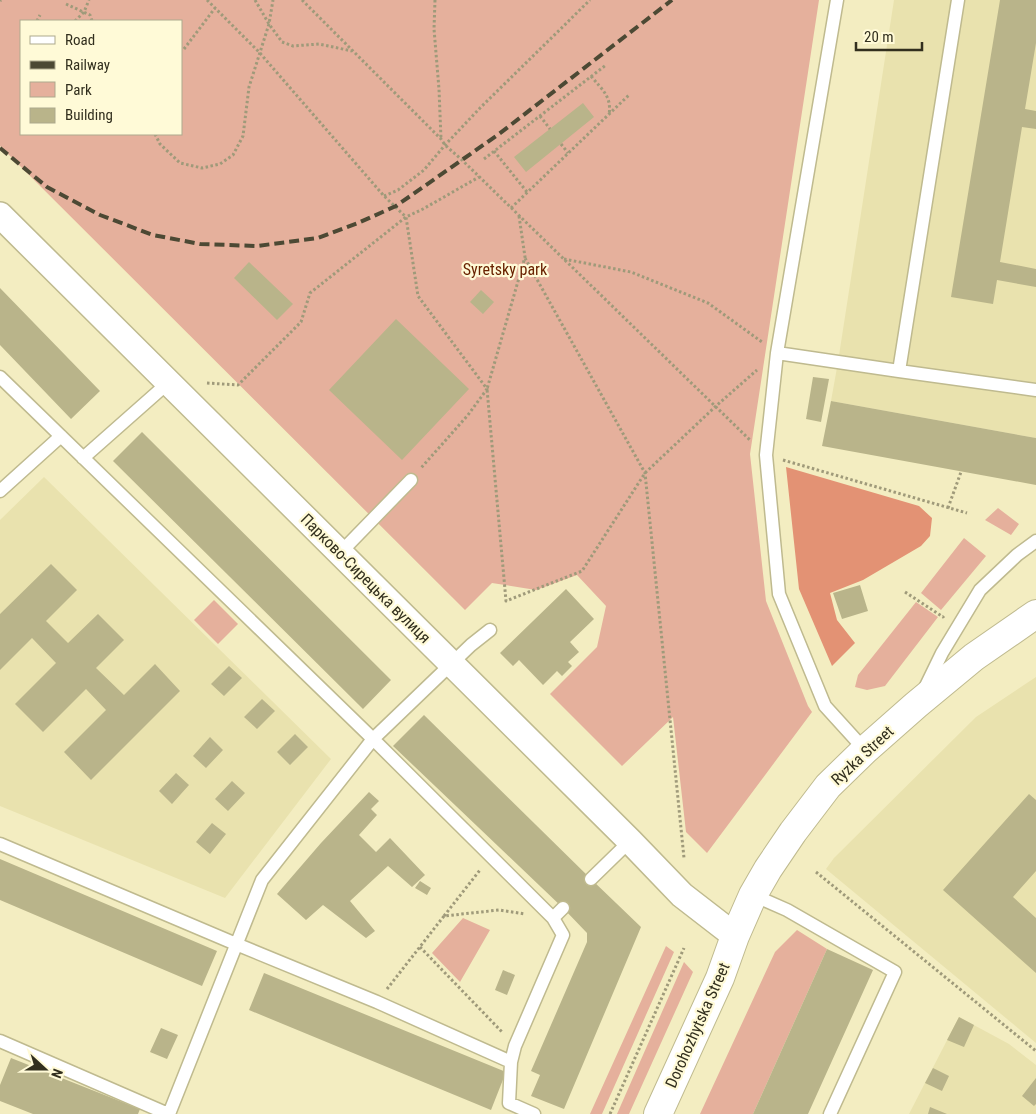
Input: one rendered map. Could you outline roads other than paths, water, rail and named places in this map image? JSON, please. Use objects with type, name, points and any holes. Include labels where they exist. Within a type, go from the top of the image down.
[{"type":"street","name":"Парково-Сирецька вулиця","points":[[0,215],[630,840],[682,895],[735,936]]},
{"type":"street","name":"Ryzka Street","points":[[735,936],[753,895],[768,869],[828,786],[865,750],[974,657],[1036,614]]},
{"type":"street","name":"Dorohozhytska Street","points":[[658,1114],[720,978],[735,936]]},
{"type":"lane","points":[[837,0],[777,353],[766,455],[779,594],[825,706],[865,750]]},
{"type":"lane","points":[[899,371],[958,0]]},
{"type":"lane","points":[[777,353],[1036,390]]},
{"type":"lane","points":[[0,377],[553,918],[564,935],[515,1046],[511,1062],[509,1103],[528,1113]]},
{"type":"lane","points":[[83,458],[169,382]]},
{"type":"lane","points":[[0,491],[61,436]]},
{"type":"lane","points":[[340,552],[411,480]]},
{"type":"lane","points":[[916,705],[942,653],[980,590],[1036,541]]},
{"type":"lane","points":[[0,1041],[169,1114],[262,880],[372,739],[471,645],[490,630]]},
{"type":"lane","points":[[591,879],[630,840]]},
{"type":"lane","points":[[0,844],[378,1002],[511,1062]]},
{"type":"lane","points":[[753,895],[787,910],[896,972],[830,1114]]},
{"type":"lane","points":[[553,918],[563,908]]},
{"type":"railway","points":[[0,148],[47,187],[100,215],[153,235],[200,244],[257,246],[318,238],[396,206],[499,134],[672,0]]},
{"type":"park label","name":"Syretsky park","points":[[505,269]]}]
